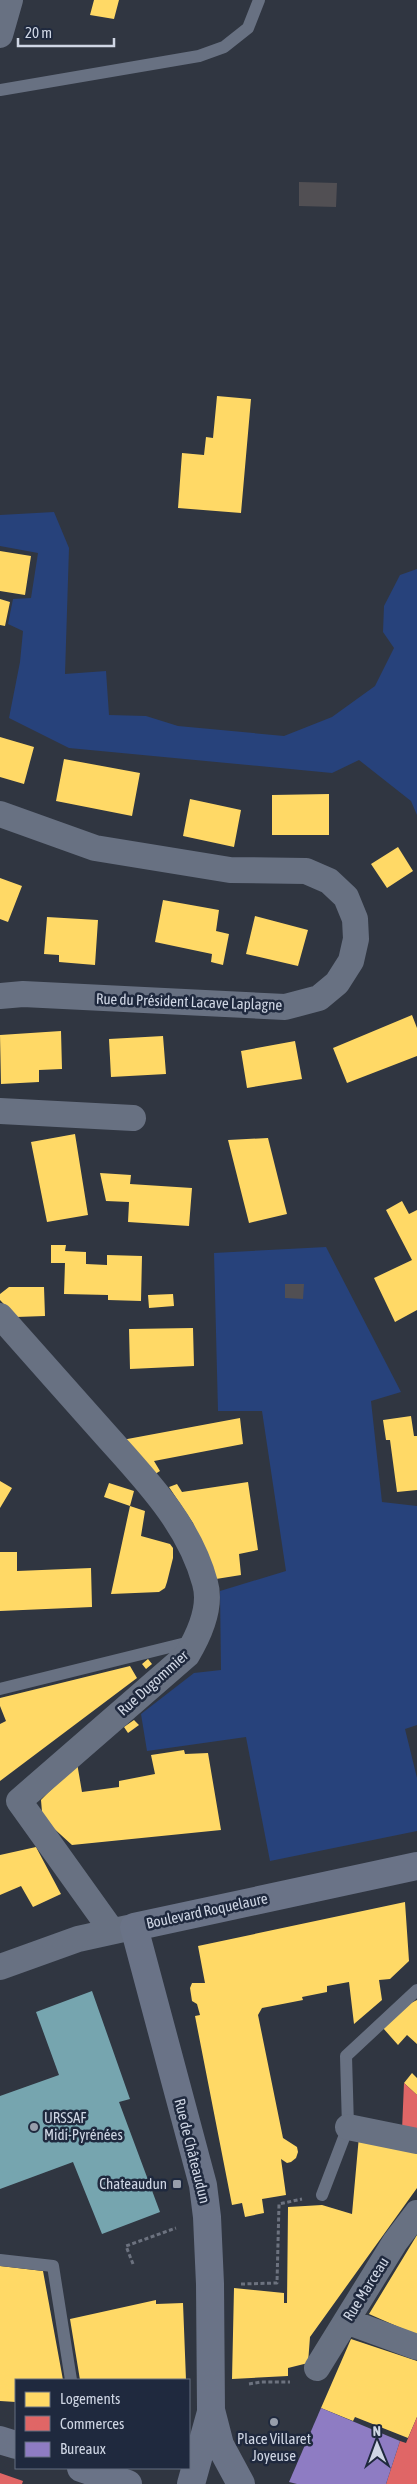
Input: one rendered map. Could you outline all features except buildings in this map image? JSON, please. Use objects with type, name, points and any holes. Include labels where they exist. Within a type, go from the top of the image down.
[{"type":"street","points":[[0,35],[10,0]]},
{"type":"street","name":"Rue du Président Lacave Laplagne","points":[[0,814],[95,848],[230,870],[306,871],[329,881],[346,897],[355,919],[356,939],[352,961],[337,983],[319,998],[285,1007],[23,994],[0,996]]},
{"type":"street","points":[[0,1111],[133,1118]]},
{"type":"street","name":"Rue Dugommier","points":[[0,1316],[153,1489],[182,1528],[206,1584],[206,1603],[202,1622],[187,1655],[9,1807],[123,1929]]},
{"type":"street","name":"Boulevard Roquelaure","points":[[0,1967],[78,1939],[417,1866]]},
{"type":"street","name":"Rue de Châteaudun","points":[[123,1929],[203,2185],[208,2217],[211,2410]]},
{"type":"street","points":[[348,2127],[417,2141]]},
{"type":"street","name":"Rue Marceau","points":[[318,2368],[395,2242],[417,2213]]},
{"type":"street","points":[[346,2321],[417,2347]]},
{"type":"street","points":[[190,2434],[211,2410]]},
{"type":"street","points":[[191,2484],[211,2410]]},
{"type":"street","points":[[211,2410],[220,2445],[241,2484]]},
{"type":"street","points":[[0,2440],[15,2445]]},
{"type":"street","points":[[86,2469],[121,2481],[139,2469]]},
{"type":"lane","points":[[0,90],[199,56],[224,47],[248,28],[259,0]]},
{"type":"lane","points":[[0,1690],[195,1641]]},
{"type":"lane","points":[[322,2195],[348,2127],[346,2056],[417,1990]]},
{"type":"lane","points":[[0,2260],[53,2266],[71,2379]]},
{"type":"path","points":[[210,2284],[277,2283],[279,2204],[322,2195]]},
{"type":"path","points":[[132,2264],[126,2246],[169,2231]]},
{"type":"path","points":[[249,2384],[290,2382]]},
{"type":"shaded area","points":[[54,512],[69,548],[65,674],[106,671],[109,715],[146,716],[178,726],[284,736],[332,717],[375,686],[394,648],[383,632],[384,606],[400,575],[417,569],[417,815],[411,801],[359,760],[332,773],[69,748],[9,718],[20,662],[23,631],[8,624],[13,599],[31,598],[38,553],[0,546],[0,515]]},
{"type":"shaded area","points":[[326,1247],[401,1392],[371,1401],[382,1502],[417,1506],[417,1725],[405,1729],[417,1778],[417,1831],[270,1861],[246,1737],[147,1751],[141,1714],[194,1673],[221,1670],[220,1591],[286,1571],[262,1411],[218,1411],[214,1253]]},
{"type":"place","name":"URSSAF Midi-Pyrénées","points":[[34,2127]]},
{"type":"place","name":"Chateaudun","points":[[177,2184]]},
{"type":"place","name":"Place Villaret Joyeuse","points":[[274,2422]]}]
